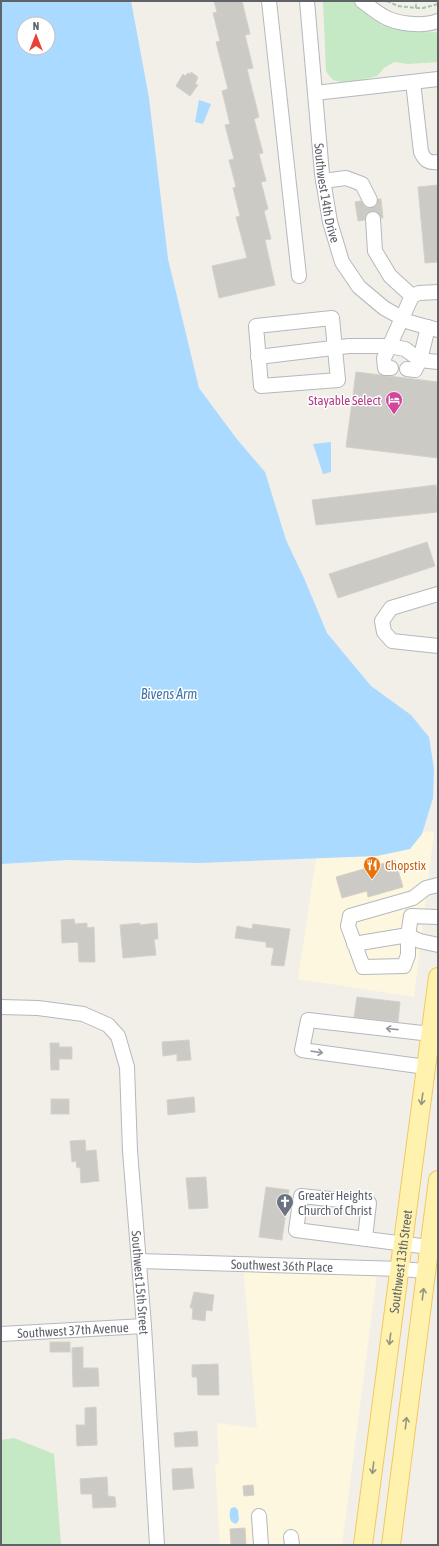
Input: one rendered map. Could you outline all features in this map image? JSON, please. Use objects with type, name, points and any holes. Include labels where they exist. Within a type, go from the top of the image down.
[{"type":"main road","name":"Southwest 13th Street","points":[[363,1545],[438,977]]},
{"type":"main road","name":"Southwest 13th Street","points":[[390,1545],[430,1260],[438,1180]]},
{"type":"main road","points":[[377,1441],[404,1445]]},
{"type":"street","points":[[269,1],[299,276]]},
{"type":"street","name":"Southwest 14th Drive","points":[[307,1],[323,181],[330,222],[342,262],[359,287],[384,308],[409,322],[433,329]]},
{"type":"street","points":[[362,1],[384,17],[406,24],[431,24],[438,22]]},
{"type":"street","points":[[315,93],[438,79]]},
{"type":"street","points":[[413,82],[422,152],[427,161],[438,162]]},
{"type":"street","points":[[323,181],[346,178],[362,184],[370,200]]},
{"type":"street","points":[[374,219],[375,251],[390,276],[412,296]]},
{"type":"street","points":[[392,368],[385,368],[384,358],[401,317],[412,296],[419,293],[438,292]]},
{"type":"street","points":[[332,318],[338,380],[261,386],[258,357],[256,326],[332,318]]},
{"type":"street","points":[[407,369],[415,370],[433,329]]},
{"type":"street","points":[[258,357],[348,346],[389,346],[405,349],[420,360],[438,362]]},
{"type":"street","points":[[438,594],[391,608],[382,621],[384,632],[392,641],[438,646]]},
{"type":"street","points":[[413,898],[408,936],[408,955],[404,966],[363,967],[348,926],[350,916],[413,898],[426,888],[438,885]]},
{"type":"street","points":[[411,916],[438,917]]},
{"type":"street","points":[[354,944],[408,936],[420,941],[438,945]]},
{"type":"street","name":"Southwest 15th Street","points":[[1,1007],[38,1008],[83,1014],[108,1025],[118,1036],[127,1067],[130,1151],[144,1326],[157,1545]]},
{"type":"street","points":[[426,1067],[302,1050],[308,1020],[430,1034]]},
{"type":"street","points":[[365,1238],[369,1203],[301,1196],[296,1230],[403,1243],[430,1260]]},
{"type":"street","name":"Southwest 36th Place","points":[[139,1261],[400,1269],[430,1260]]},
{"type":"street","name":"Southwest 37th Avenue","points":[[1,1334],[144,1326]]},
{"type":"street","points":[[259,1516],[261,1545]]},
{"type":"path","points":[[387,1],[398,6],[416,8],[423,8],[438,4]]},
{"type":"path","points":[[416,1],[416,8]]},
{"type":"shaded area","points":[[415,831],[434,832],[414,997],[298,979],[319,839]]},
{"type":"shaded area","points":[[243,1265],[377,1274],[342,1545],[220,1545],[215,1464],[219,1464],[217,1423],[257,1428]]},
{"type":"green space","points":[[323,1],[353,1],[374,20],[390,28],[415,32],[438,32],[438,62],[408,64],[394,62],[384,68],[377,76],[349,82],[332,79],[326,71]]},
{"type":"green space","points":[[14,1438],[54,1454],[61,1545],[1,1545],[1,1440]]},
{"type":"water","name":"Bivens Arm","points":[[1,1],[131,1],[149,98],[168,259],[199,388],[236,438],[265,472],[286,540],[327,633],[371,686],[411,715],[429,737],[434,769],[433,798],[422,834],[410,849],[377,856],[199,863],[67,860],[1,864]]},
{"type":"water","points":[[199,100],[211,104],[203,124],[195,122]]},
{"type":"water","points":[[331,442],[331,472],[323,474],[313,444]]},
{"type":"water","points":[[235,1507],[238,1510],[239,1520],[236,1524],[231,1521],[230,1515],[231,1508]]},
{"type":"building","points":[[214,1],[242,1],[250,34],[245,35],[253,68],[247,69],[259,117],[254,119],[263,153],[259,154],[266,181],[261,182],[268,209],[264,211],[271,239],[265,240],[275,285],[219,298],[212,266],[247,258],[236,217],[240,216],[233,188],[236,187],[229,160],[234,159],[225,125],[230,124],[222,91],[228,89],[216,42],[220,41],[213,13],[217,12]]},
{"type":"building","points":[[191,72],[198,77],[195,84],[198,85],[190,96],[176,86],[183,74],[185,76]]},
{"type":"building","points":[[438,185],[438,262],[425,263],[418,187]]},
{"type":"building","points":[[378,199],[381,199],[383,218],[381,218],[377,212],[372,211],[366,215],[365,220],[358,221],[355,202],[361,201],[365,207],[370,208],[377,205]]},
{"type":"building","name":"Stayable Select","points":[[356,372],[438,382],[438,458],[346,447]]},
{"type":"building","points":[[436,485],[438,512],[316,525],[312,500]]},
{"type":"building","points":[[427,542],[435,566],[338,598],[329,574]]},
{"type":"building","points":[[395,860],[403,887],[368,897],[367,891],[342,898],[336,877]]},
{"type":"building","points":[[74,919],[75,924],[87,923],[87,928],[94,927],[95,962],[79,962],[78,942],[62,943],[61,920]]},
{"type":"building","points":[[140,923],[140,925],[157,923],[158,939],[154,939],[156,955],[123,958],[120,925]]},
{"type":"building","points":[[253,924],[290,929],[284,966],[271,965],[274,948],[266,947],[266,942],[235,938],[237,926],[252,929]]},
{"type":"building","points":[[357,997],[400,1002],[398,1022],[354,1017]]},
{"type":"building","points":[[189,1040],[191,1060],[177,1061],[177,1054],[163,1056],[162,1042]]},
{"type":"building","points":[[50,1043],[59,1043],[59,1047],[72,1047],[72,1059],[59,1059],[59,1070],[51,1070]]},
{"type":"building","points":[[194,1097],[195,1112],[168,1115],[167,1100]]},
{"type":"building","points":[[51,1099],[69,1099],[69,1114],[51,1114]]},
{"type":"building","points":[[85,1140],[86,1151],[96,1150],[99,1181],[81,1183],[80,1167],[77,1168],[76,1161],[72,1162],[70,1141]]},
{"type":"building","points":[[206,1177],[208,1208],[189,1209],[186,1178]]},
{"type":"building","points":[[266,1187],[289,1190],[282,1240],[259,1237]]},
{"type":"building","points":[[194,1292],[214,1295],[212,1311],[206,1310],[205,1321],[192,1319],[193,1308],[190,1308]]},
{"type":"building","points":[[50,1342],[70,1342],[70,1352],[50,1352]]},
{"type":"building","points":[[83,1347],[83,1368],[98,1368],[99,1386],[73,1387],[72,1348]]},
{"type":"building","points":[[218,1364],[219,1395],[198,1395],[197,1377],[192,1377],[192,1365]]},
{"type":"building","points":[[96,1407],[97,1445],[77,1446],[76,1425],[85,1425],[85,1408]]},
{"type":"building","points":[[197,1431],[198,1446],[175,1447],[174,1433]]},
{"type":"building","points":[[192,1468],[194,1488],[173,1490],[172,1469]]},
{"type":"building","points":[[107,1477],[108,1496],[115,1497],[116,1507],[93,1508],[92,1494],[81,1494],[80,1479]]},
{"type":"building","points":[[253,1485],[254,1495],[244,1496],[243,1486]]},
{"type":"building","points":[[245,1528],[246,1545],[231,1545],[230,1529]]},
{"type":"place","name":"Stayable Select","points":[[394,415]]},
{"type":"place","name":"Chopstix","points":[[372,880]]},
{"type":"place","name":"Greater Heights Church of Christ","points":[[285,1217]]}]
